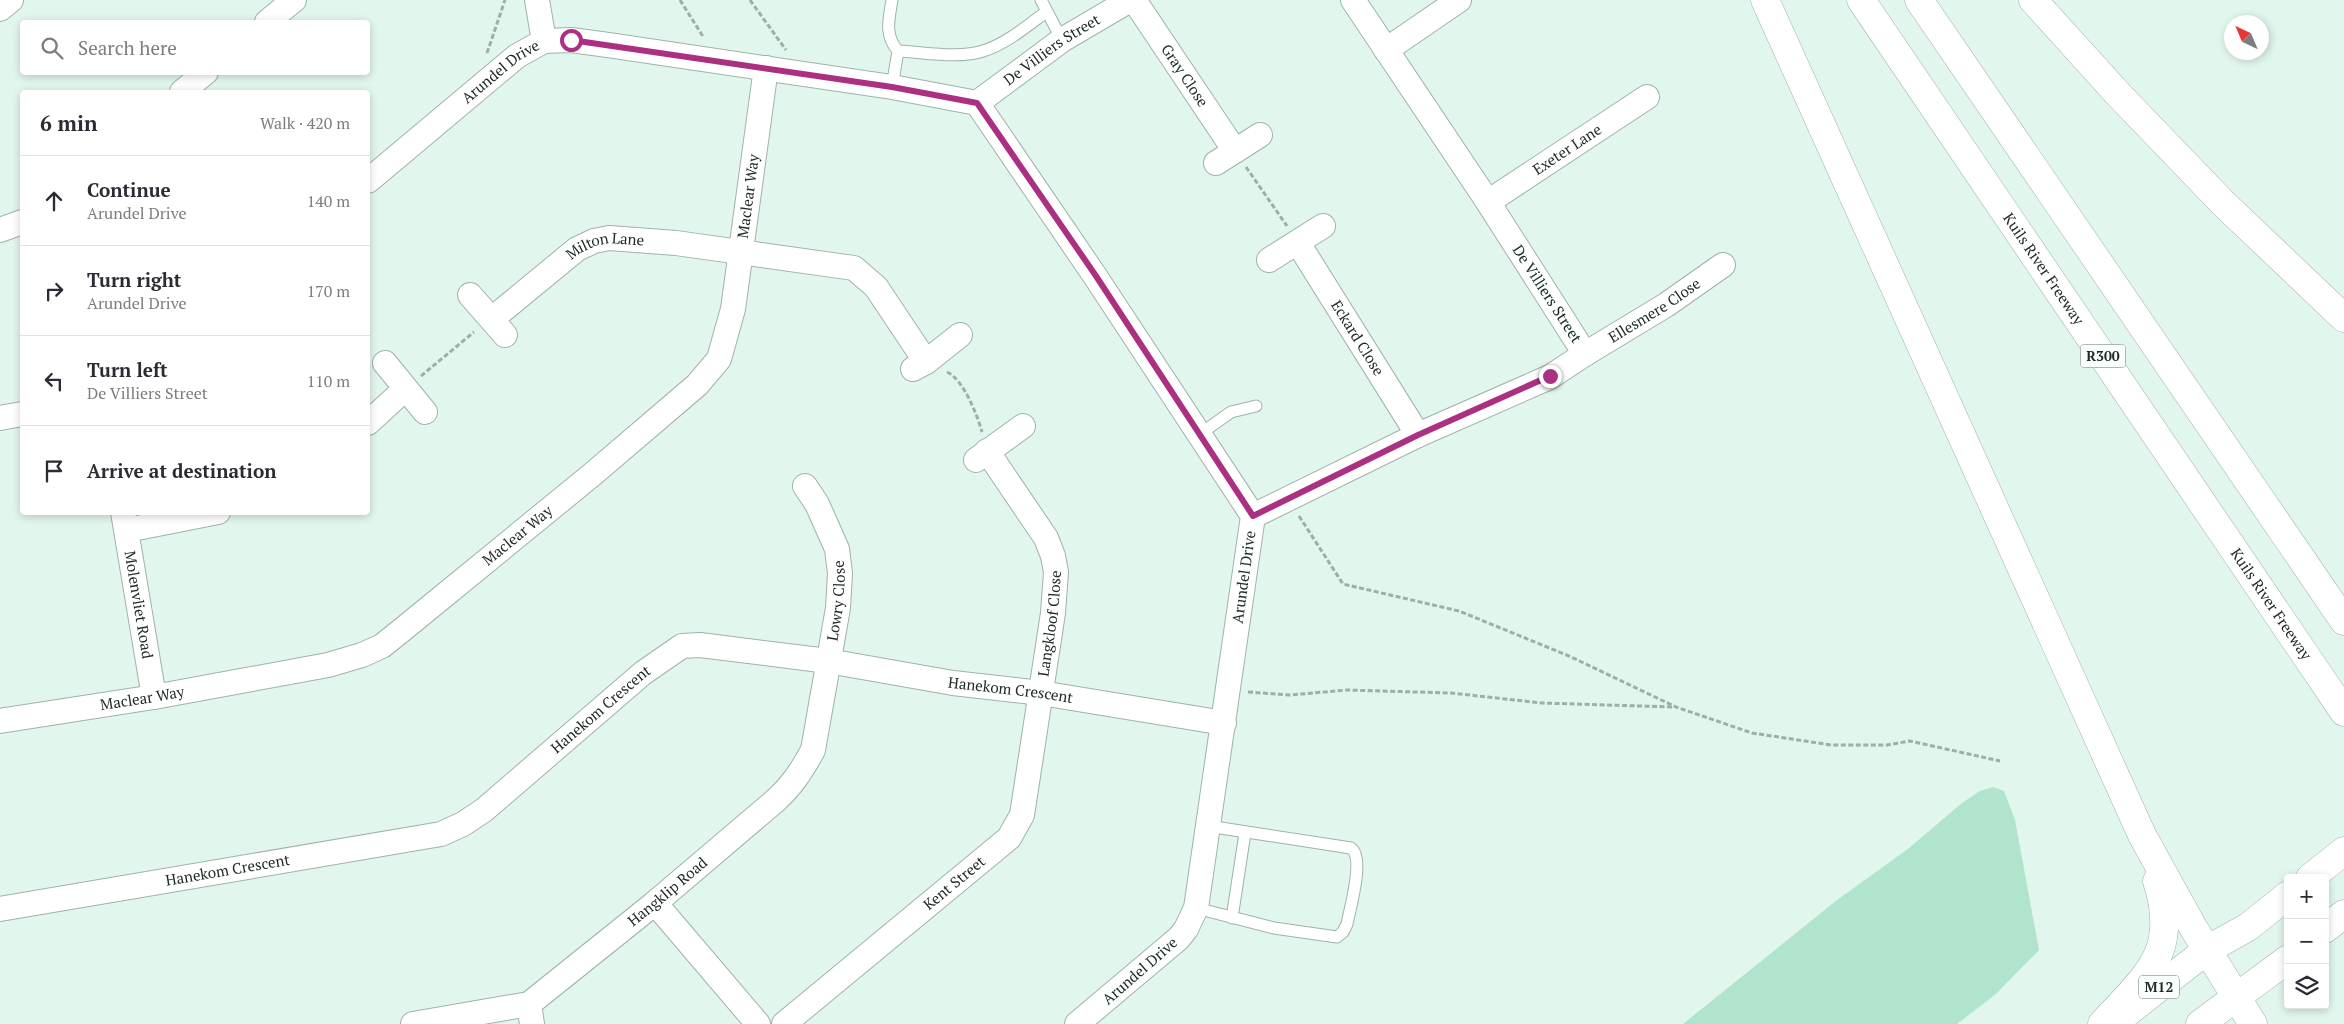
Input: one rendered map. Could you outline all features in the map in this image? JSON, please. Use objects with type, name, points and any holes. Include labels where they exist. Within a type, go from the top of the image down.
[{"type":"main road","points":[[1765,0],[2142,835],[2235,998],[2253,1024]]},
{"type":"main road","name":"Kuils River Freeway","points":[[1861,0],[2344,712]]},
{"type":"main road","points":[[1919,0],[2344,621]]},
{"type":"main road","points":[[2033,0],[2118,94],[2224,204],[2344,318]]},
{"type":"main road","points":[[2102,1024],[2153,967],[2160,953],[2164,936],[2164,901],[2142,835]]},
{"type":"main road","points":[[2315,874],[2344,851]]},
{"type":"main road","name":"M12","points":[[2112,1024],[2207,950],[2248,927],[2284,899]]},
{"type":"main road","points":[[2329,926],[2344,914]]},
{"type":"main road","points":[[2200,1024],[2284,963]]},
{"type":"street","points":[[0,9],[11,0]]},
{"type":"street","points":[[269,20],[294,0]]},
{"type":"street","points":[[537,0],[544,41]]},
{"type":"street","name":"De Villiers Street","points":[[977,103],[1062,40],[1130,0]]},
{"type":"street","name":"Gray Close","points":[[1134,0],[1226,157]]},
{"type":"street","name":"De Villiers Street","points":[[1253,516],[1418,435],[1550,376],[1585,354],[1488,202],[1353,0]]},
{"type":"street","points":[[1386,50],[1460,0]]},
{"type":"street","name":"Arundel Drive","points":[[370,179],[517,56],[544,41],[571,40],[892,87],[977,103],[1009,146],[1253,516],[1196,908],[1186,929],[1179,938],[1077,1024]]},
{"type":"street","name":"Maclear Way","points":[[0,721],[154,697],[328,665],[369,652],[382,646],[594,473],[710,372],[719,359],[733,309],[766,68]]},
{"type":"street","points":[[184,90],[202,75]]},
{"type":"street","name":"Exeter Lane","points":[[1488,202],[1647,97]]},
{"type":"street","points":[[1226,157],[1260,135]]},
{"type":"street","points":[[0,230],[20,223]]},
{"type":"street","points":[[1269,260],[1323,226]]},
{"type":"street","name":"Milton Lane","points":[[498,327],[577,249],[594,241],[608,238],[676,243],[854,268],[876,286],[920,365]]},
{"type":"street","name":"Eckard Close","points":[[1298,243],[1418,435]]},
{"type":"street","name":"Ellesmere Close","points":[[1585,354],[1666,305],[1723,265]]},
{"type":"street","points":[[470,295],[498,327]]},
{"type":"street","points":[[920,365],[960,335]]},
{"type":"street","points":[[384,363],[426,412]]},
{"type":"street","points":[[370,421],[405,389]]},
{"type":"street","points":[[0,418],[20,414]]},
{"type":"street","points":[[981,456],[1024,426]]},
{"type":"street","name":"Langkloof Close","points":[[981,456],[1046,538],[1053,556],[1056,572],[1053,612],[1041,693]]},
{"type":"street","name":"Lowry Close","points":[[805,486],[817,504],[837,549],[840,573],[838,608],[828,661]]},
{"type":"street","points":[[125,521],[187,515]]},
{"type":"street","name":"Molenvliet Road","points":[[125,521],[154,697]]},
{"type":"street","name":"Hanekom Crescent","points":[[0,910],[441,834],[463,824],[484,810],[642,673],[682,646],[700,645],[828,661],[953,683],[1041,693],[1224,723]]},
{"type":"street","name":"Hangklip Road","points":[[413,1024],[530,1014],[654,902],[775,801],[790,787],[802,771],[813,750],[828,661]]},
{"type":"street","name":"Kent Street","points":[[784,1024],[1009,838],[1022,815],[1041,693]]},
{"type":"street","points":[[654,902],[758,1024]]},
{"type":"lane","points":[[892,0],[887,30],[892,45],[898,51],[964,55],[982,52],[1003,42],[1046,12]]},
{"type":"lane","points":[[1041,0],[1062,40]]},
{"type":"lane","points":[[892,87],[898,51]]},
{"type":"lane","points":[[1200,434],[1231,412],[1256,406]]},
{"type":"lane","points":[[1196,908],[1274,928],[1337,937],[1343,932],[1347,924],[1358,863],[1356,853],[1351,848],[1208,826]]},
{"type":"lane","points":[[1232,918],[1245,832]]},
{"type":"path","points":[[492,77],[485,58],[505,0]]},
{"type":"path","points":[[680,0],[708,44],[710,60]]},
{"type":"path","points":[[750,0],[791,58],[793,72]]},
{"type":"path","points":[[1226,157],[1298,243]]},
{"type":"path","points":[[405,389],[498,327]]},
{"type":"path","points":[[920,365],[954,375],[977,414],[981,456]]},
{"type":"path","points":[[1287,500],[1343,584],[1459,610],[1569,656],[1676,708],[1752,733],[1831,745],[1888,744],[1910,741],[2000,760]]},
{"type":"path","points":[[1228,691],[1290,695],[1347,690],[1451,693],[1542,703],[1676,708]]},
{"type":"green space","points":[[1993,787],[2004,791],[2015,820],[2039,950],[1996,994],[1957,1024],[1683,1024],[1837,900],[1908,849],[1962,803],[1980,791]]},
{"type":"route","points":[[571,40],[892,87],[977,103],[1009,146],[1096,276],[1253,516],[1418,435],[1550,376]]}]
